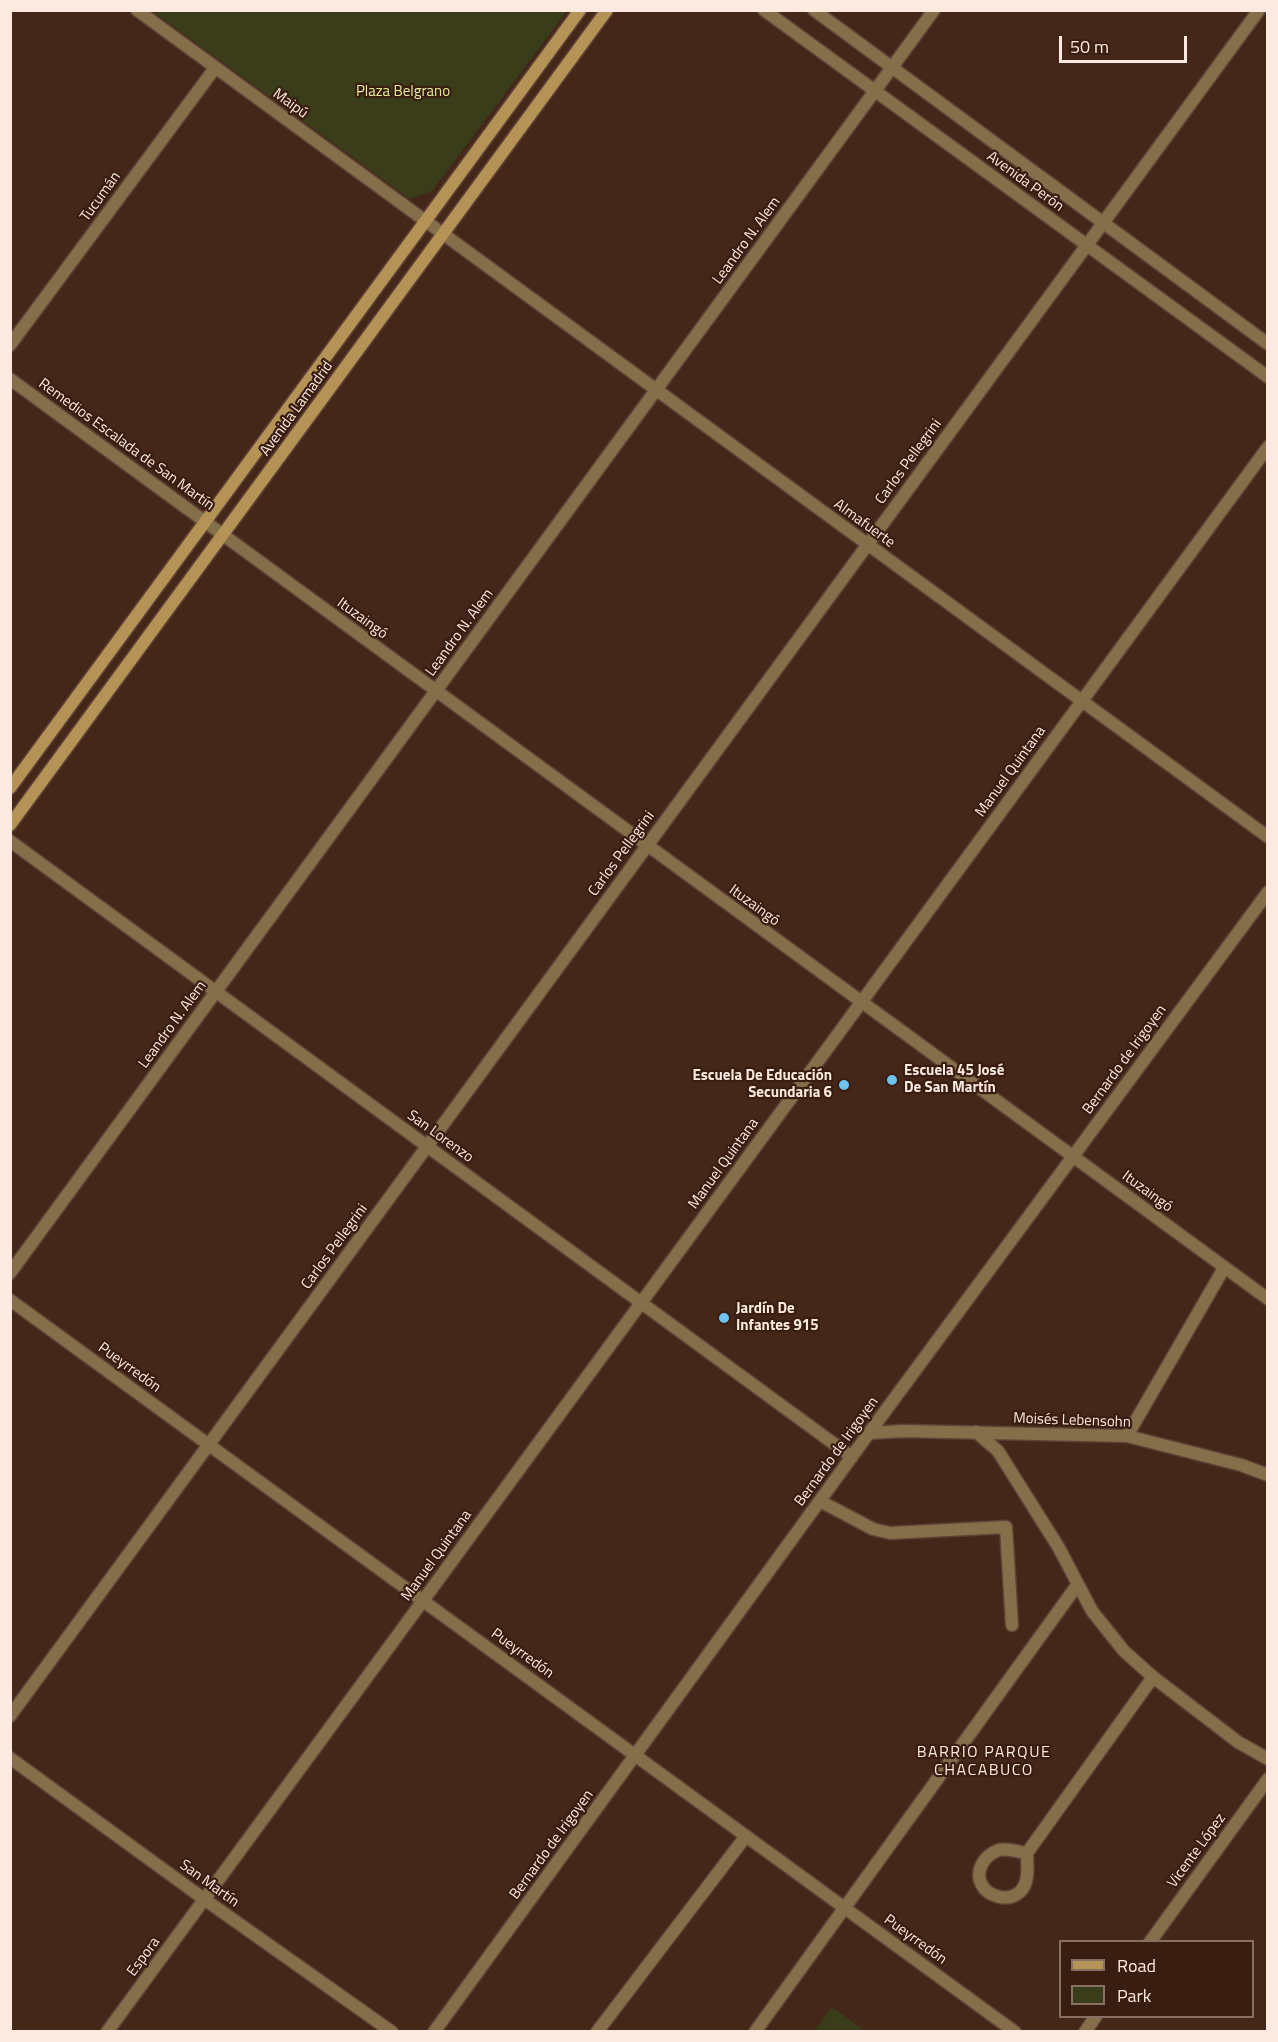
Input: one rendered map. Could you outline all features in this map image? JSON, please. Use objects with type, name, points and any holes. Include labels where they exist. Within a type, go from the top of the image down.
[{"type":"main road","name":"Avenida Lamadrid","points":[[10,788],[580,10]]},
{"type":"main road","name":"Avenida Lamadrid","points":[[10,825],[607,10]]},
{"type":"street","name":"Maipú","points":[[137,10],[443,235]]},
{"type":"street","name":"Avenida Perón","points":[[764,10],[1268,377]]},
{"type":"street","name":"Avenida Perón","points":[[814,10],[1268,344]]},
{"type":"street","name":"Leandro N. Alem","points":[[10,1273],[934,10]]},
{"type":"street","name":"Carlos Pellegrini","points":[[10,1716],[1259,10]]},
{"type":"street","name":"Tucumán","points":[[10,345],[215,68]]},
{"type":"street","name":"Almafuerte","points":[[443,235],[1268,837]]},
{"type":"street","name":"Remedios Escalada de San Martín","points":[[10,379],[223,536]]},
{"type":"street","name":"Manuel Quintana","points":[[204,1899],[1268,447]]},
{"type":"street","name":"Ituzaingó","points":[[223,536],[1268,1299]]},
{"type":"street","name":"San Lorenzo","points":[[10,841],[852,1457]]},
{"type":"street","name":"Bernardo de Irigoyen","points":[[434,2031],[869,1433],[1268,892]]},
{"type":"street","points":[[1127,1436],[1224,1268]]},
{"type":"street","name":"Pueyrredón","points":[[10,1300],[1015,2031]]},
{"type":"street","name":"Moisés Lebensohn","points":[[869,1433],[904,1431],[1127,1436],[1241,1465],[1268,1475]]},
{"type":"street","points":[[976,1432],[998,1451],[1059,1548],[1092,1611],[1124,1651],[1153,1677],[1238,1742],[1268,1759]]},
{"type":"street","points":[[820,1501],[873,1529],[890,1533],[1006,1527],[1012,1625]]},
{"type":"street","points":[[755,2031],[1078,1584]]},
{"type":"street","points":[[1027,1853],[1000,1850],[986,1857],[980,1867],[979,1875],[982,1886],[993,1896],[1003,1898],[1021,1891],[1028,1878],[1027,1853],[1153,1677]]},
{"type":"street","name":"San Martín","points":[[10,1758],[204,1899],[392,2031]]},
{"type":"street","name":"Vicente López","points":[[1151,1940],[1268,1779]]},
{"type":"street","points":[[597,2031],[747,1836]]},
{"type":"street","name":"Espora","points":[[107,2031],[204,1899]]},
{"type":"street","points":[[1085,2031],[1095,2018]]},
{"type":"green space","name":"Plaza Belgrano","points":[[152,11],[567,11],[432,191],[410,199]]},
{"type":"green space","points":[[832,2007],[865,2031],[814,2031]]},
{"type":"place","name":"Escuela 45 José De San Martín","points":[[892,1080]]},
{"type":"place","name":"Escuela De Educación Secundaria 6","points":[[844,1085]]},
{"type":"place","name":"Jardín De Infantes 915","points":[[724,1318]]},
{"type":"district","name":"BARRIO PARQUE CHACABUCO","points":[[984,1762]]}]
